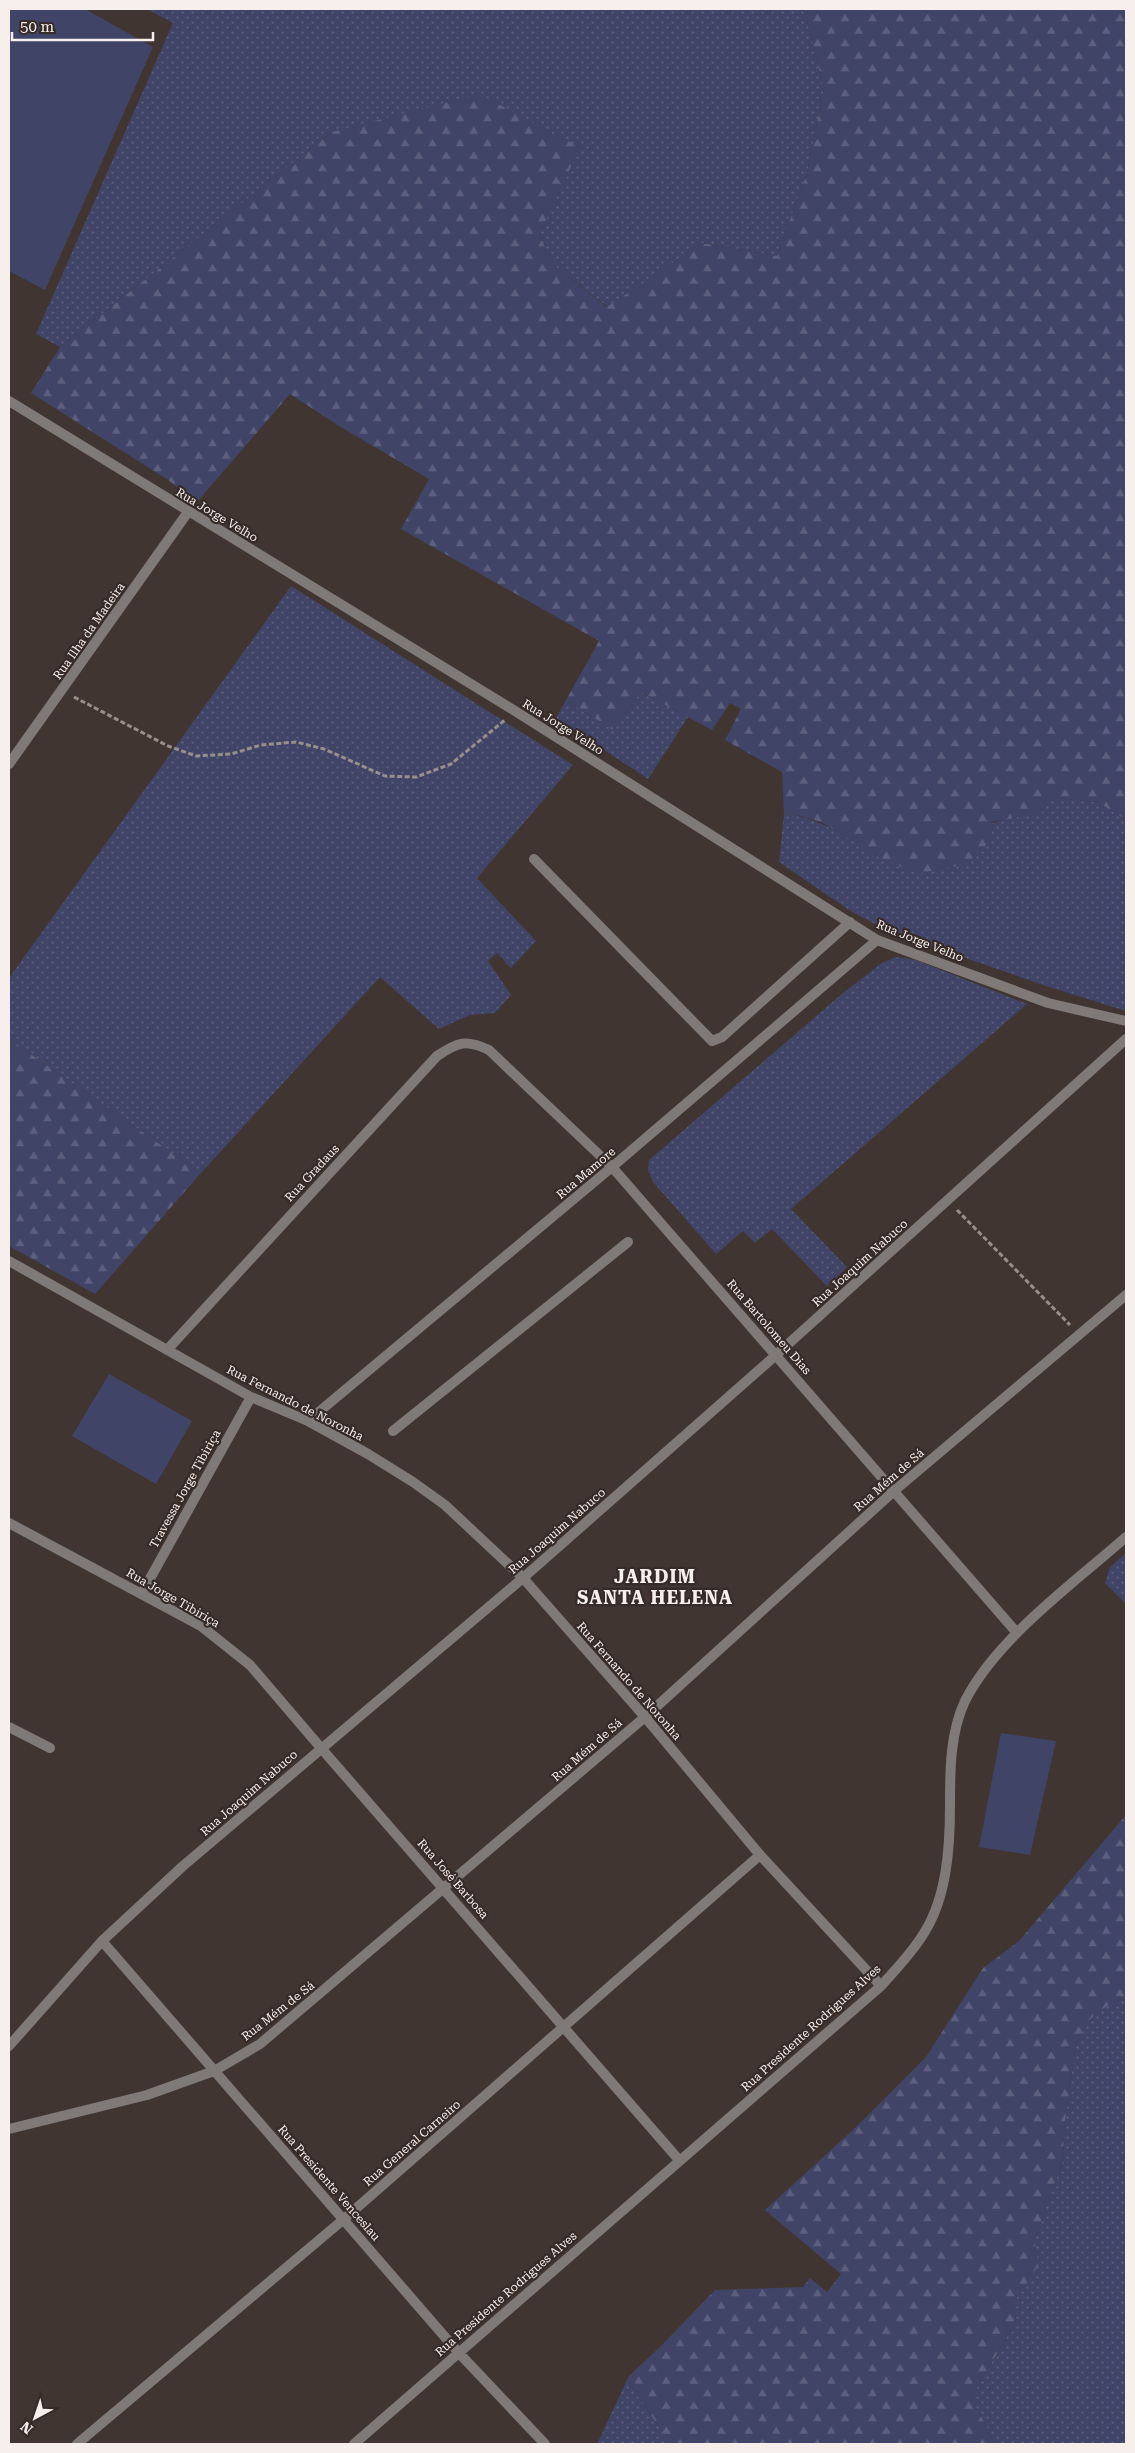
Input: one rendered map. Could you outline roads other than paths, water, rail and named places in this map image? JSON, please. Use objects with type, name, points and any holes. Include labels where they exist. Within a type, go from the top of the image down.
[{"type":"street","name":"Rua Jorge Velho","points":[[9,402],[515,711],[877,940],[1048,1003],[1126,1021]]},
{"type":"street","name":"Rua Ilha da Madeira","points":[[9,764],[188,512]]},
{"type":"street","points":[[534,859],[712,1041],[722,1037],[850,922]]},
{"type":"street","name":"Rua Mamore","points":[[308,1421],[612,1167],[877,940]]},
{"type":"street","name":"Rua Joaquim Nabuco","points":[[9,2046],[102,1941],[182,1866],[523,1578],[776,1355],[1126,1039]]},
{"type":"street","name":"Rua Gradaus","points":[[167,1350],[437,1056],[450,1047],[463,1042],[475,1043],[489,1050]]},
{"type":"street","name":"Rua Bartolomeu Dias","points":[[489,1050],[612,1167],[1017,1633]]},
{"type":"street","points":[[393,1431],[628,1242]]},
{"type":"street","name":"Rua Fernando de Noronha","points":[[9,1261],[251,1397],[308,1421],[413,1482],[445,1505],[523,1578],[645,1716],[760,1855],[880,1986]]},
{"type":"street","name":"Rua Mém de Sá","points":[[9,2129],[147,2095],[214,2071],[260,2044],[645,1716],[894,1491],[1126,1294]]},
{"type":"street","name":"Travessa Jorge Tibiriça","points":[[142,1593],[251,1397]]},
{"type":"street","name":"Rua Jorge Tibiriça","points":[[9,1523],[142,1593],[201,1626],[229,1646],[250,1665],[321,1748]]},
{"type":"street","name":"Rua Presidente Rodrigues Alves","points":[[354,2444],[880,1986],[910,1954],[936,1912],[944,1876],[949,1833],[950,1761],[956,1727],[965,1702],[984,1668],[1017,1633],[1126,1537]]},
{"type":"street","points":[[9,1727],[50,1748]]},
{"type":"street","name":"Rua José Barbosa","points":[[321,1748],[445,1888],[563,2028],[679,2160]]},
{"type":"street","name":"Rua General Carneiro","points":[[77,2444],[344,2219],[760,1855]]},
{"type":"street","name":"Rua Presidente Venceslau","points":[[102,1941],[458,2352],[543,2442]]},
{"type":"district","name":"JARDIM SANTA HELENA","points":[[655,1587]]}]
